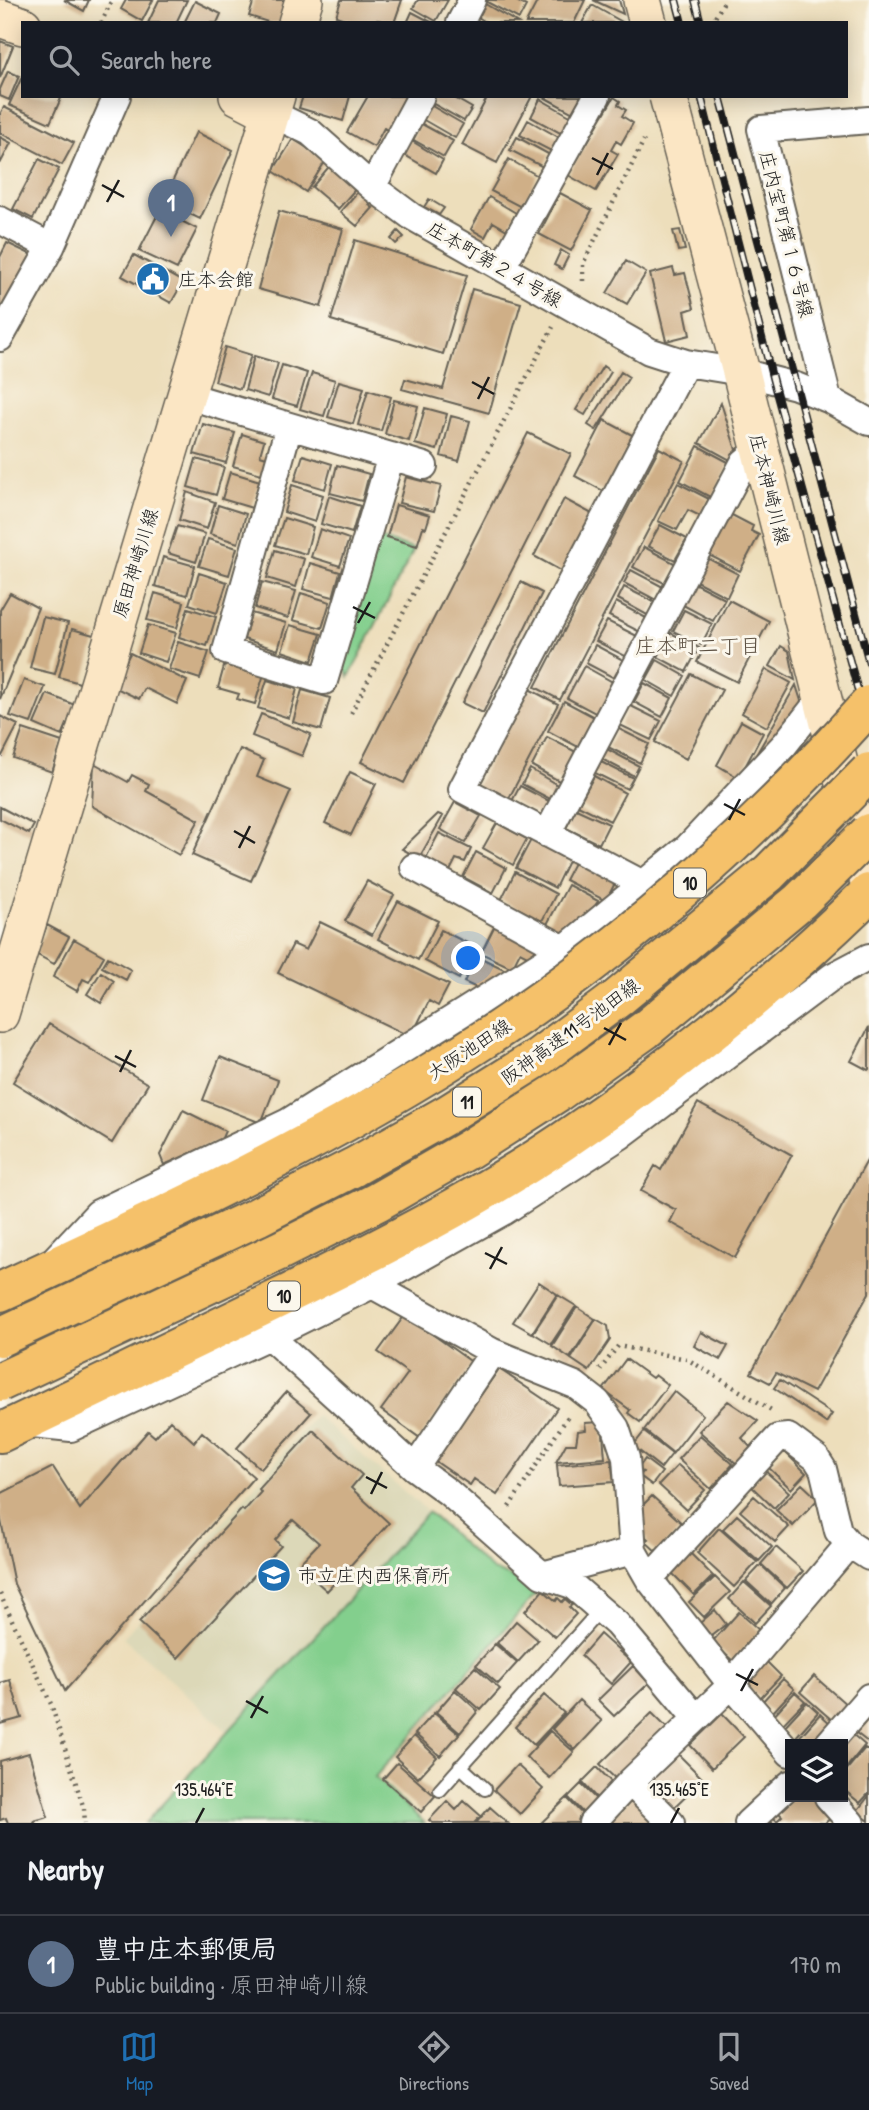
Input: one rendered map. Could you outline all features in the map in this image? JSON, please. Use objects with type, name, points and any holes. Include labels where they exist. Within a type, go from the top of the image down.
[{"type":"main road","name":"大阪池田線","points":[[0,1292],[230,1183],[343,1125],[437,1070],[534,1007],[691,882],[756,824],[869,705]]},
{"type":"main road","name":"阪神高速11号池田線","points":[[0,1337],[257,1217],[354,1167],[448,1114],[539,1057],[618,998],[759,882],[869,772]]},
{"type":"main road","name":"阪神高速11号池田線","points":[[0,1382],[279,1251],[377,1202],[469,1149],[558,1092],[645,1030],[800,901],[869,833]]},
{"type":"main road","name":"10","points":[[11,1428],[376,1250],[561,1143],[739,1013],[816,945],[869,893]]},
{"type":"street","points":[[298,21],[304,0]]},
{"type":"street","points":[[461,21],[472,0]]},
{"type":"street","points":[[0,18],[21,25]]},
{"type":"street","points":[[0,338],[51,247],[116,98]]},
{"type":"street","points":[[246,98],[273,105]]},
{"type":"street","points":[[372,187],[420,98]]},
{"type":"street","points":[[502,267],[596,98]]},
{"type":"street","name":"庄本町第２４号線","points":[[273,105],[310,132],[372,187],[411,216],[649,351],[686,363],[741,372],[796,386],[828,400]]},
{"type":"street","name":"原田神崎川線","points":[[0,1014],[273,105]]},
{"type":"street","name":"庄本神崎川線","points":[[662,116],[741,372],[869,883]]},
{"type":"street","name":"庄内宝町第１６号線","points":[[828,400],[761,129],[869,120]]},
{"type":"street","points":[[0,220],[51,247]]},
{"type":"street","points":[[643,884],[462,789],[686,363]]},
{"type":"street","points":[[186,395],[425,466]]},
{"type":"street","points":[[828,400],[869,422]]},
{"type":"street","points":[[289,425],[226,651],[324,681],[391,456]]},
{"type":"street","points":[[547,834],[744,462],[760,449]]},
{"type":"street","points":[[43,1272],[98,1213],[288,1122],[564,949],[688,847],[785,744],[822,697]]},
{"type":"street","points":[[414,867],[564,949]]},
{"type":"street","points":[[11,1428],[71,1428],[372,1285],[503,1212],[620,1136],[833,976],[869,957]]},
{"type":"street","points":[[372,1285],[493,1352],[585,1391],[608,1415],[622,1443],[626,1458],[632,1551],[649,1578],[730,1684],[785,1747]]},
{"type":"street","points":[[269,1336],[415,1468],[448,1492],[542,1575],[572,1585],[600,1609],[617,1625],[696,1718]]},
{"type":"street","points":[[415,1468],[493,1352]]},
{"type":"street","points":[[593,1823],[859,1551],[838,1531],[816,1458],[788,1437],[778,1438],[649,1578]]},
{"type":"street","points":[[542,1575],[632,1551]]},
{"type":"street","points":[[832,1739],[869,1697]]},
{"type":"street","points":[[631,1782],[671,1823]]},
{"type":"street","points":[[748,1823],[785,1789]]},
{"type":"street","points":[[832,1802],[851,1823]]},
{"type":"lane","points":[[439,1790],[600,1609]]},
{"type":"lane","points":[[460,1766],[485,1789]]},
{"type":"path","points":[[102,21],[111,0]]},
{"type":"path","points":[[713,21],[725,0]]},
{"type":"path","points":[[351,713],[571,307],[583,296],[583,264],[662,116]]},
{"type":"path","points":[[493,1531],[585,1391],[618,1346],[687,1360],[782,1417]]},
{"type":"path","points":[[0,1594],[51,1704],[84,1809],[85,1823]]},
{"type":"shaded area","name":"市立庄内西保育所","points":[[316,1415],[428,1512],[228,1732],[123,1638]]},
{"type":"green space","points":[[378,538],[414,549],[349,677],[341,662]]},
{"type":"green space","points":[[428,1512],[492,1570],[541,1588],[375,1777],[425,1823],[145,1823]]},
{"type":"building","points":[[64,0],[89,0],[84,11]]},
{"type":"building","points":[[126,0],[153,0],[142,21],[121,9]]},
{"type":"building","points":[[159,0],[187,0],[177,21],[149,21]]},
{"type":"building","points":[[254,0],[287,0],[281,21],[265,21],[249,16]]},
{"type":"building","points":[[341,0],[402,0],[395,21],[351,21],[336,16]]},
{"type":"building","points":[[418,0],[448,0],[436,21],[413,8]]},
{"type":"building","points":[[515,0],[526,6],[519,19],[487,2]]},
{"type":"building","points":[[538,0],[585,0],[575,21],[527,21]]},
{"type":"building","points":[[593,0],[619,0],[623,14]]},
{"type":"building","points":[[195,1],[221,14],[218,21],[185,21]]},
{"type":"building","points":[[485,4],[515,21],[484,21],[478,17]]},
{"type":"building","points":[[592,5],[620,21],[583,21]]},
{"type":"building","points":[[412,12],[429,21],[408,21]]},
{"type":"building","points":[[0,41],[13,46],[0,78]]},
{"type":"building","points":[[8,71],[19,76],[9,100],[0,96],[0,89]]},
{"type":"building","points":[[21,79],[21,98],[61,98],[50,123],[9,105]]},
{"type":"building","points":[[302,98],[349,98],[343,121],[299,108]]},
{"type":"building","points":[[367,98],[407,98],[389,131],[384,128],[374,147],[347,132]]},
{"type":"building","points":[[434,98],[454,98],[472,108],[464,121],[432,103]]},
{"type":"building","points":[[487,98],[531,98],[497,163],[462,145]]},
{"type":"building","points":[[546,98],[584,98],[575,114]]},
{"type":"building","points":[[616,98],[620,101],[618,105],[626,110],[622,116],[633,123],[621,144],[616,141],[611,150],[618,154],[596,191],[568,175]]},
{"type":"building","points":[[540,99],[572,117],[562,134],[531,117]]},
{"type":"building","points":[[430,105],[463,124],[455,138],[422,119]]},
{"type":"building","points":[[4,107],[74,143],[62,165],[0,133],[0,114]]},
{"type":"building","points":[[528,120],[560,138],[553,152],[520,135]]},
{"type":"building","points":[[420,123],[453,141],[444,157],[412,139]]},
{"type":"building","points":[[196,132],[233,150],[200,219],[163,201]]},
{"type":"building","points":[[0,137],[11,143],[0,164]]},
{"type":"building","points":[[517,137],[550,155],[543,167],[510,150]]},
{"type":"building","points":[[293,139],[326,160],[306,192],[273,171]]},
{"type":"building","points":[[410,140],[443,160],[436,173],[403,154]]},
{"type":"building","points":[[39,159],[59,169],[33,219],[13,209]]},
{"type":"building","points":[[509,159],[538,176],[521,207],[491,191]]},
{"type":"building","points":[[332,163],[358,186],[338,209],[312,187]]},
{"type":"building","points":[[361,188],[374,199],[369,205],[373,208],[357,226],[340,212]]},
{"type":"building","points":[[560,193],[592,210],[571,251],[539,234]]},
{"type":"building","points":[[489,197],[516,213],[507,230],[493,222],[485,237],[471,229]]},
{"type":"building","points":[[429,199],[444,208],[439,215],[424,207]]},
{"type":"building","points":[[160,210],[197,229],[177,269],[139,251]]},
{"type":"building","points":[[279,211],[343,229],[321,307],[258,289]]},
{"type":"building","points":[[680,230],[685,250],[678,251],[673,231]]},
{"type":"building","points":[[398,231],[404,237],[396,244],[391,239]]},
{"type":"building","points":[[355,240],[467,275],[443,354],[331,320]]},
{"type":"building","points":[[7,243],[34,256],[6,311],[0,307],[0,257]]},
{"type":"building","points":[[561,250],[569,255],[562,269],[554,265]]},
{"type":"building","name":"庄本会館","points":[[134,255],[183,282],[171,303],[122,276]]},
{"type":"building","points":[[626,261],[646,273],[627,304],[607,293]]},
{"type":"building","points":[[673,268],[675,275],[685,273],[694,308],[685,311],[690,335],[666,341],[650,274]]},
{"type":"building","points":[[472,289],[521,303],[489,413],[402,389],[405,379],[443,389]]},
{"type":"building","points":[[225,347],[251,355],[240,389],[215,381]]},
{"type":"building","points":[[254,356],[278,363],[268,397],[245,390]]},
{"type":"building","points":[[282,365],[307,373],[297,406],[272,399]]},
{"type":"building","points":[[603,366],[611,372],[585,415],[576,410]]},
{"type":"building","points":[[621,372],[629,377],[596,430],[588,425]]},
{"type":"building","points":[[312,373],[335,380],[324,416],[300,409]]},
{"type":"building","points":[[339,381],[364,388],[353,424],[328,417]]},
{"type":"building","points":[[368,390],[391,397],[381,431],[358,425]]},
{"type":"building","points":[[394,400],[418,406],[409,441],[385,434]]},
{"type":"building","points":[[721,403],[737,453],[732,461],[699,443]]},
{"type":"building","points":[[425,408],[447,414],[437,450],[415,444]]},
{"type":"building","points":[[451,416],[470,421],[459,461],[441,456]]},
{"type":"building","points":[[604,420],[634,436],[605,492],[575,476]]},
{"type":"building","points":[[203,424],[235,433],[226,463],[194,454]]},
{"type":"building","points":[[528,433],[571,454],[404,783],[361,762]]},
{"type":"building","points":[[242,434],[264,441],[260,455],[270,458],[265,475],[233,466]]},
{"type":"building","points":[[698,446],[730,463],[712,498],[680,481]]},
{"type":"building","points":[[659,448],[684,461],[560,700],[535,687]]},
{"type":"building","points":[[303,455],[332,464],[325,489],[295,480]]},
{"type":"building","points":[[196,459],[224,467],[216,495],[188,487]]},
{"type":"building","points":[[337,465],[369,474],[362,501],[330,493]]},
{"type":"building","points":[[230,472],[260,481],[252,508],[222,499]]},
{"type":"building","points":[[406,477],[441,486],[434,511],[399,503]]},
{"type":"building","points":[[678,483],[709,499],[700,516],[688,510],[677,530],[658,521]]},
{"type":"building","points":[[292,485],[323,495],[315,522],[284,512]]},
{"type":"building","points":[[187,492],[215,502],[207,529],[179,520]]},
{"type":"building","points":[[329,496],[360,506],[352,533],[321,524]]},
{"type":"building","points":[[564,499],[594,515],[563,572],[534,556]]},
{"type":"building","points":[[218,505],[246,514],[238,543],[210,534]]},
{"type":"building","points":[[396,505],[430,515],[417,546],[387,537]]},
{"type":"building","points":[[728,513],[753,526],[751,531],[759,535],[740,571],[707,554]]},
{"type":"building","points":[[284,518],[313,527],[306,554],[275,545]]},
{"type":"building","points":[[660,525],[687,539],[675,560],[648,546]]},
{"type":"building","points":[[177,526],[205,534],[196,562],[168,553]]},
{"type":"building","points":[[320,529],[349,539],[340,566],[311,557]]},
{"type":"building","points":[[208,539],[237,548],[229,575],[199,566]]},
{"type":"building","points":[[644,547],[676,564],[666,584],[633,567]]},
{"type":"building","points":[[275,550],[304,559],[296,587],[267,578]]},
{"type":"building","points":[[163,557],[195,566],[187,595],[155,586]]},
{"type":"building","points":[[707,558],[738,574],[727,597],[696,581]]},
{"type":"building","points":[[310,563],[340,572],[333,597],[303,589]]},
{"type":"building","points":[[631,570],[663,587],[656,600],[624,583]]},
{"type":"building","points":[[199,573],[227,582],[217,613],[189,604]]},
{"type":"building","points":[[262,582],[296,591],[288,618],[255,608]]},
{"type":"building","points":[[521,582],[542,593],[483,713],[462,703]]},
{"type":"building","points":[[694,583],[725,599],[713,621],[683,605]]},
{"type":"building","points":[[624,587],[656,603],[649,616],[618,599]]},
{"type":"building","points":[[10,593],[38,608],[0,699],[0,610]]},
{"type":"building","points":[[155,593],[184,602],[177,628],[147,620]]},
{"type":"building","points":[[301,593],[330,602],[322,628],[293,620]]},
{"type":"building","points":[[729,600],[769,621],[737,682],[697,662]]},
{"type":"building","points":[[616,602],[648,619],[640,632],[609,616]]},
{"type":"building","points":[[188,608],[216,617],[207,646],[179,637]]},
{"type":"building","points":[[684,610],[712,624],[701,645],[673,631]]},
{"type":"building","points":[[251,613],[286,623],[278,650],[244,639]]},
{"type":"building","points":[[43,617],[68,623],[55,674],[30,668]]},
{"type":"building","points":[[607,621],[637,636],[627,657],[596,641]]},
{"type":"building","points":[[148,625],[176,633],[166,662],[139,653]]},
{"type":"building","points":[[290,625],[321,634],[312,661],[282,651]]},
{"type":"building","points":[[72,629],[97,636],[83,684],[59,677]]},
{"type":"building","points":[[671,633],[699,648],[686,672],[658,657]]},
{"type":"building","points":[[178,642],[209,652],[200,679],[169,669]]},
{"type":"building","points":[[595,645],[625,661],[616,679],[586,663]]},
{"type":"building","points":[[781,646],[789,651],[795,680],[770,666]]},
{"type":"building","points":[[130,653],[187,681],[177,704],[145,688],[139,699],[114,687]]},
{"type":"building","points":[[657,660],[685,676],[674,696],[646,680]]},
{"type":"building","points":[[225,663],[264,674],[255,704],[237,699],[239,694],[218,688]]},
{"type":"building","points":[[584,666],[616,684],[599,715],[567,698]]},
{"type":"building","points":[[766,669],[791,683],[767,727],[742,713]]},
{"type":"building","points":[[691,674],[722,690],[686,759],[655,742]]},
{"type":"building","points":[[24,680],[45,687],[31,723],[10,716]]},
{"type":"building","points":[[267,680],[297,689],[289,718],[258,708]]},
{"type":"building","points":[[644,683],[672,698],[662,717],[634,702]]},
{"type":"building","points":[[796,685],[801,701],[799,716],[748,769]]},
{"type":"building","points":[[527,688],[558,704],[507,802],[476,787]]},
{"type":"building","points":[[302,690],[330,698],[321,730],[293,722]]},
{"type":"building","points":[[47,694],[75,705],[62,736],[34,724]]},
{"type":"building","points":[[564,701],[596,718],[580,748],[548,731]]},
{"type":"building","points":[[629,705],[661,721],[651,740],[620,725]]},
{"type":"building","points":[[261,714],[311,734],[302,756],[252,736]]},
{"type":"building","points":[[0,716],[18,725],[2,756],[0,755]]},
{"type":"building","points":[[741,721],[763,733],[739,778],[717,765]]},
{"type":"building","points":[[617,728],[649,744],[640,763],[608,747]]},
{"type":"building","points":[[23,729],[62,742],[52,772],[13,758]]},
{"type":"building","points":[[547,737],[576,752],[561,782],[532,766]]},
{"type":"building","points":[[603,747],[639,766],[634,776],[598,757]]},
{"type":"building","points":[[240,749],[264,760],[257,777],[291,791],[251,881],[192,855]]},
{"type":"building","points":[[597,760],[633,778],[627,789],[591,771]]},
{"type":"building","points":[[94,763],[128,782],[132,775],[149,784],[146,791],[199,820],[179,855],[92,806]]},
{"type":"building","points":[[530,769],[559,786],[552,800],[522,784]]},
{"type":"building","points":[[350,772],[376,784],[351,835],[325,823]]},
{"type":"building","points":[[594,776],[625,793],[610,821],[578,805]]},
{"type":"building","points":[[520,786],[549,801],[542,816],[512,801]]},
{"type":"building","points":[[455,802],[481,816],[465,843],[440,829]]},
{"type":"building","points":[[0,807],[34,825],[29,834],[0,819]]},
{"type":"building","points":[[576,809],[609,824],[599,844],[566,828]]},
{"type":"building","points":[[438,814],[443,816],[419,858],[402,849]]},
{"type":"building","points":[[497,823],[527,839],[513,865],[483,848]]},
{"type":"building","points":[[439,833],[471,849],[465,862],[456,859],[448,875],[424,862]]},
{"type":"building","points":[[533,836],[571,855],[555,888],[516,868]]},
{"type":"building","points":[[476,852],[506,868],[493,893],[463,877]]},
{"type":"building","points":[[576,859],[616,881],[606,901],[565,880]]},
{"type":"building","points":[[515,872],[556,894],[542,921],[501,900]]},
{"type":"building","points":[[367,881],[394,895],[372,935],[345,921]]},
{"type":"building","points":[[568,885],[598,901],[592,911],[561,934],[546,926]]},
{"type":"building","points":[[398,901],[438,921],[418,960],[378,939]]},
{"type":"building","points":[[320,922],[449,985],[438,1006],[429,1001],[411,1037],[278,973],[293,944],[306,950]]},
{"type":"building","points":[[47,925],[69,937],[54,964],[36,954]]},
{"type":"building","points":[[495,925],[537,946],[531,958],[520,952],[512,968],[481,953]]},
{"type":"building","points":[[441,930],[475,947],[459,979],[425,961]]},
{"type":"building","points":[[74,939],[104,956],[89,982],[83,979],[77,991],[53,977]]},
{"type":"building","points":[[477,956],[510,972],[483,991],[464,982]]},
{"type":"building","points":[[108,957],[131,970],[126,980],[102,967]]},
{"type":"building","points":[[101,972],[114,981],[101,1003],[87,994]]},
{"type":"building","points":[[49,1024],[148,1084],[112,1143],[13,1082]]},
{"type":"building","points":[[869,1027],[869,1069],[868,1070],[851,1061]]},
{"type":"building","points":[[220,1057],[278,1080],[261,1123],[203,1100]]},
{"type":"building","points":[[698,1103],[792,1155],[735,1258],[670,1222],[676,1210],[641,1191],[655,1166],[661,1170]]},
{"type":"building","points":[[183,1110],[225,1131],[221,1140],[164,1165],[160,1155]]},
{"type":"building","points":[[869,1157],[869,1293],[814,1392],[776,1373],[770,1383],[751,1373]]},
{"type":"building","points":[[539,1282],[557,1294],[532,1333],[513,1322]]},
{"type":"building","points":[[558,1295],[576,1306],[551,1344],[533,1333]]},
{"type":"building","points":[[577,1307],[595,1319],[570,1358],[552,1346]]},
{"type":"building","points":[[405,1315],[473,1363],[420,1438],[381,1410],[408,1373],[378,1352]]},
{"type":"building","points":[[596,1319],[608,1326],[610,1340],[589,1371],[571,1359]]},
{"type":"building","points":[[701,1332],[728,1346],[720,1360],[694,1346]]},
{"type":"building","points":[[626,1359],[652,1378],[655,1375],[668,1385],[640,1422],[628,1413],[630,1410],[603,1390]]},
{"type":"building","points":[[499,1369],[557,1408],[497,1495],[474,1479],[470,1485],[435,1461]]},
{"type":"building","points":[[780,1380],[832,1414],[826,1423],[774,1388]]},
{"type":"building","points":[[674,1391],[703,1415],[673,1453],[644,1430]]},
{"type":"building","points":[[286,1392],[311,1413],[261,1469],[237,1448]]},
{"type":"building","points":[[728,1401],[758,1421],[742,1438],[751,1448],[737,1464],[699,1431]]},
{"type":"building","points":[[170,1420],[194,1442],[202,1432],[254,1477],[65,1691],[14,1584],[0,1516],[0,1494],[53,1467],[80,1509],[148,1431],[155,1437]]},
{"type":"building","points":[[602,1422],[605,1458],[556,1462],[566,1444],[576,1444],[578,1431],[586,1430],[585,1423]]},
{"type":"building","points":[[313,1430],[362,1475],[351,1488],[389,1523],[327,1591],[298,1565],[319,1543],[293,1520],[275,1540],[281,1546],[178,1658],[139,1622],[242,1509],[244,1511],[261,1492],[259,1489]]},
{"type":"building","points":[[644,1432],[672,1454],[661,1468],[633,1446]]},
{"type":"building","points":[[700,1435],[733,1464],[711,1489],[678,1459]]},
{"type":"building","points":[[784,1451],[806,1473],[791,1489],[768,1467]]},
{"type":"building","points":[[645,1459],[662,1472],[652,1485],[640,1476],[643,1472],[638,1469]]},
{"type":"building","points":[[611,1460],[614,1482],[559,1486],[557,1465]]},
{"type":"building","points":[[678,1465],[705,1490],[686,1510],[659,1485]]},
{"type":"building","points":[[764,1470],[789,1492],[774,1508],[750,1485]]},
{"type":"building","points":[[802,1484],[818,1499],[793,1526],[776,1510]]},
{"type":"building","points":[[652,1496],[684,1525],[658,1553],[640,1532],[640,1508]]},
{"type":"building","points":[[754,1496],[789,1527],[775,1542],[740,1511]]},
{"type":"building","points":[[737,1515],[772,1547],[759,1561],[723,1529]]},
{"type":"building","points":[[719,1528],[757,1562],[734,1587],[697,1553]]},
{"type":"building","points":[[776,1547],[803,1571],[787,1588],[761,1564]]},
{"type":"building","points":[[688,1551],[713,1576],[694,1595],[669,1570]]},
{"type":"building","points":[[761,1565],[785,1588],[771,1604],[746,1581]]},
{"type":"building","points":[[715,1577],[730,1592],[704,1617],[689,1602]]},
{"type":"building","points":[[744,1582],[771,1606],[755,1623],[729,1599]]},
{"type":"building","points":[[543,1590],[556,1601],[558,1598],[562,1602],[565,1599],[576,1614],[555,1637],[525,1611]]},
{"type":"building","points":[[715,1610],[726,1624],[711,1636],[700,1623]]},
{"type":"building","points":[[739,1612],[760,1631],[733,1661],[712,1642]]},
{"type":"building","points":[[516,1621],[538,1640],[518,1662],[497,1643]]},
{"type":"building","points":[[600,1634],[631,1662],[611,1684],[581,1656]]},
{"type":"building","points":[[495,1644],[517,1663],[498,1684],[476,1665]]},
{"type":"building","points":[[764,1659],[781,1676],[760,1698],[742,1682]]},
{"type":"building","points":[[633,1666],[649,1683],[614,1716],[598,1700]]},
{"type":"building","points":[[475,1667],[500,1689],[481,1710],[456,1688]]},
{"type":"building","points":[[814,1676],[847,1705],[833,1721],[800,1692]]},
{"type":"building","points":[[783,1679],[794,1689],[772,1713],[761,1703]]},
{"type":"building","points":[[10,1680],[22,1718],[0,1724],[0,1683]]},
{"type":"building","points":[[455,1690],[478,1711],[460,1733],[436,1712]]},
{"type":"building","points":[[795,1692],[805,1701],[782,1725],[772,1717]]},
{"type":"building","points":[[544,1695],[564,1713],[534,1745],[515,1727]]},
{"type":"building","points":[[579,1700],[602,1721],[575,1750],[552,1729]]},
{"type":"building","points":[[807,1702],[818,1712],[795,1738],[783,1728]]},
{"type":"building","points":[[434,1713],[459,1734],[440,1756],[415,1734]]},
{"type":"building","points":[[652,1713],[670,1731],[618,1781],[600,1764]]},
{"type":"building","points":[[722,1714],[744,1737],[712,1768],[690,1745]]},
{"type":"building","points":[[820,1714],[832,1725],[819,1739],[798,1739]]},
{"type":"building","points":[[869,1715],[869,1743],[855,1732]]},
{"type":"building","points":[[550,1731],[574,1752],[550,1778],[526,1757]]},
{"type":"building","points":[[851,1733],[865,1745],[848,1766],[848,1739]]},
{"type":"building","points":[[414,1736],[437,1757],[418,1778],[395,1757]]},
{"type":"building","points":[[865,1748],[869,1751],[869,1793],[860,1803],[848,1793],[848,1768]]},
{"type":"building","points":[[29,1753],[48,1817],[34,1821],[35,1823],[8,1823],[6,1818],[0,1820],[0,1761]]},
{"type":"building","points":[[677,1753],[703,1779],[673,1808],[647,1782]]},
{"type":"building","points":[[397,1763],[435,1796],[421,1812],[383,1779]]},
{"type":"building","points":[[517,1765],[543,1789],[520,1814],[494,1790]]},
{"type":"building","points":[[597,1767],[616,1787],[600,1802],[582,1782]]},
{"type":"building","points":[[581,1784],[598,1801],[585,1815],[568,1797]]},
{"type":"building","points":[[633,1796],[662,1823],[607,1823]]},
{"type":"building","points":[[869,1796],[869,1821],[857,1811]]},
{"type":"building","points":[[567,1798],[585,1817],[579,1823],[541,1823]]},
{"type":"building","points":[[447,1801],[456,1810],[464,1801],[481,1816],[474,1823],[433,1823],[429,1820]]},
{"type":"building","points":[[789,1802],[820,1802],[833,1816],[825,1823],[762,1823],[771,1815],[777,1821],[782,1816],[778,1812]]},
{"type":"building","points":[[490,1807],[508,1823],[476,1823]]},
{"type":"railway","points":[[676,0],[681,21]]},
{"type":"railway","points":[[695,0],[700,21]]},
{"type":"railway","points":[[702,98],[773,381],[869,731]]},
{"type":"railway","points":[[721,98],[869,663]]},
{"type":"place","name":"豊中庄本郵便局","points":[[171,237]]},
{"type":"place","name":"庄本会館","points":[[153,279]]},
{"type":"place","name":"市立庄内西保育所","points":[[274,1575]]},
{"type":"district","name":"庄本町二丁目","points":[[698,645]]}]
